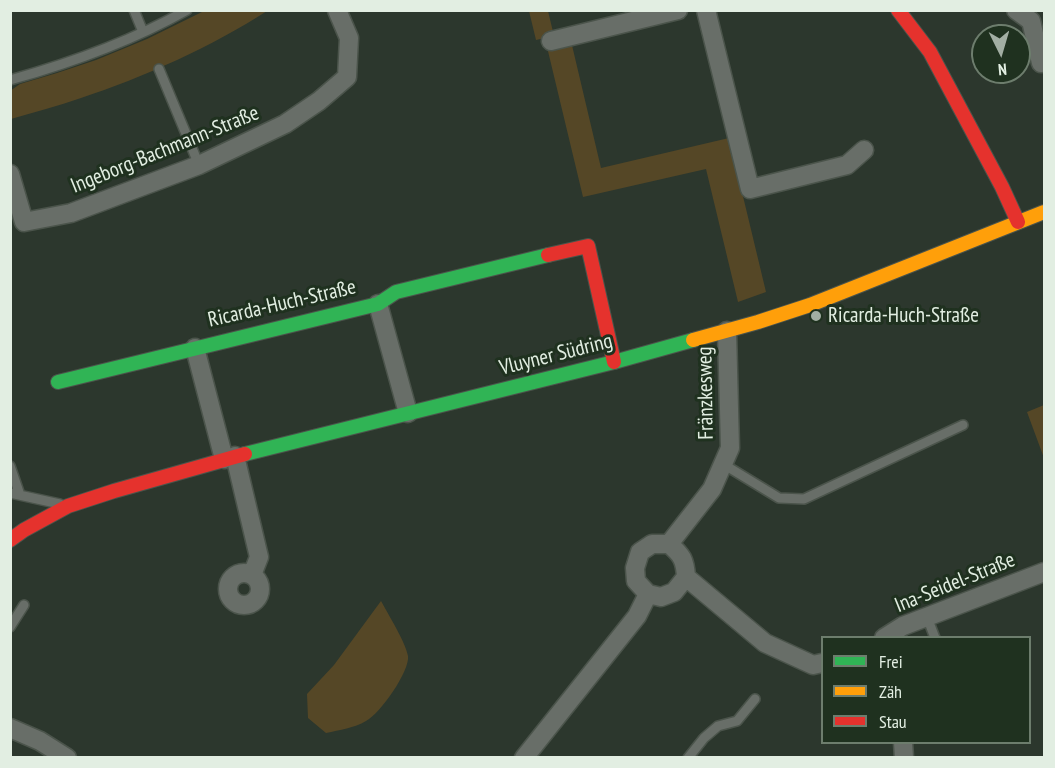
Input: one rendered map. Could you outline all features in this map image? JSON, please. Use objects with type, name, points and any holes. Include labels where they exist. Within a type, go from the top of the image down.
[{"type":"street","name":"Ingeborg-Bachmann-Straße","points":[[10,174],[20,223],[71,213],[199,165],[285,124],[319,101],[347,76],[349,38],[337,10]]},
{"type":"street","points":[[551,41],[678,10]]},
{"type":"street","points":[[706,10],[750,189],[847,165],[864,150]]},
{"type":"street","points":[[898,10],[930,52],[1002,187],[1018,222]]},
{"type":"street","points":[[1016,10],[1032,21],[1041,63]]},
{"type":"street","name":"Vluyner Südring","points":[[10,540],[68,506],[114,490],[230,458],[614,362],[758,322],[810,305],[1044,212]]},
{"type":"street","name":"Ricarda-Huch-Straße","points":[[58,382],[378,304],[396,292],[588,246],[614,362]]},
{"type":"street","name":"Ricarda-Huch-Straße","points":[[378,304],[408,413]]},
{"type":"street","name":"Fränzkesweg","points":[[669,544],[712,489],[730,448],[727,331]]},
{"type":"street","name":"Ricarda-Huch-Straße","points":[[195,348],[259,557],[252,575]]},
{"type":"street","points":[[652,544],[669,544],[680,554],[686,565],[686,577],[674,592],[661,597],[648,594],[636,580],[635,568],[640,552],[652,544]]},
{"type":"street","name":"Ina-Seidel-Straße","points":[[887,636],[903,626],[985,599],[1044,572]]},
{"type":"street","points":[[686,577],[765,643],[813,665],[821,663]]},
{"type":"street","points":[[524,758],[637,616],[648,594]]},
{"type":"street","points":[[10,728],[39,741],[67,758]]},
{"type":"lane","points":[[134,10],[143,32]]},
{"type":"lane","points":[[10,80],[63,63],[143,32],[187,10]]},
{"type":"lane","points":[[159,69],[199,165]]},
{"type":"lane","points":[[723,464],[779,498],[804,499],[963,425]]},
{"type":"lane","points":[[10,465],[15,494],[68,506]]},
{"type":"lane","points":[[10,627],[24,605]]},
{"type":"lane","points":[[927,617],[934,636]]},
{"type":"lane","points":[[688,758],[704,738],[718,726],[737,721],[755,699]]},
{"type":"shaded area","points":[[204,11],[267,11],[201,49],[152,71],[81,98],[11,119],[10,91],[20,84],[96,60],[147,39]]},
{"type":"shaded area","points":[[529,11],[548,11],[554,36],[536,40]]},
{"type":"shaded area","points":[[571,41],[601,168],[729,138],[766,292],[738,302],[706,169],[583,197],[547,47]]},
{"type":"shaded area","points":[[1044,405],[1044,458],[1027,412]]},
{"type":"shaded area","points":[[381,601],[407,650],[408,656],[404,672],[393,691],[372,717],[357,725],[326,733],[308,718],[307,694],[334,665]]},
{"type":"traffic: fast","points":[[58,382],[378,304],[396,292],[548,255]]},
{"type":"traffic: fast","points":[[245,454],[614,362],[693,340]]},
{"type":"traffic: slow","points":[[693,340],[810,305],[1044,212]]},
{"type":"traffic: jam","points":[[898,10],[930,52],[1002,187],[1018,222]]},
{"type":"traffic: jam","points":[[548,255],[588,246],[614,362]]},
{"type":"traffic: jam","points":[[10,540],[68,506],[245,454]]},
{"type":"place","name":"Ricarda-Huch-Straße","points":[[816,316]]}]
